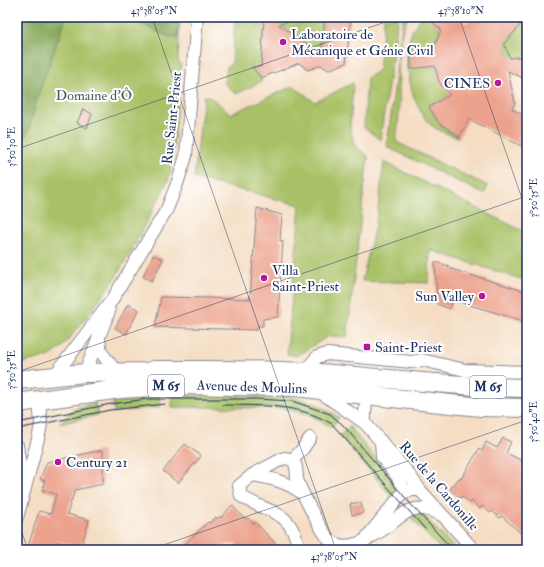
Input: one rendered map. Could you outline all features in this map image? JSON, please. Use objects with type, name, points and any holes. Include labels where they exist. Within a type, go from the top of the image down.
[{"type":"main road","name":"Avenue des Moulins","points":[[17,380],[85,373],[117,373],[154,370],[304,372],[450,384],[527,388]]},
{"type":"main road","points":[[57,397],[80,383],[85,373]]},
{"type":"main road","points":[[18,408],[21,394],[29,388],[54,376]]},
{"type":"main road","name":"Avenue des Moulins","points":[[18,408],[39,400],[57,397],[121,389],[183,385],[316,389],[368,396],[481,407],[527,408]]},
{"type":"street","name":"Rue Saint-Priest","points":[[54,376],[112,300],[167,209],[186,156],[197,17]]},
{"type":"street","name":"Rue Saint-Priest","points":[[85,373],[99,339],[112,300]]},
{"type":"street","points":[[99,339],[101,352],[117,373]]},
{"type":"street","name":"Avenue des Moulins","points":[[304,372],[317,358],[327,354],[412,362],[422,360],[465,370],[527,372]]},
{"type":"street","name":"Avenue des Moulins","points":[[368,396],[383,386],[442,391],[450,384]]},
{"type":"street","name":"Rue de la Cardonille","points":[[316,389],[365,423],[408,473],[420,490],[474,550]]},
{"type":"street","points":[[365,423],[365,408],[368,396]]},
{"type":"street","points":[[17,518],[41,424],[39,400]]},
{"type":"street","points":[[292,460],[302,450],[310,438]]},
{"type":"street","name":"Rue de la Cardonille","points":[[381,441],[382,457],[397,476],[405,492]]},
{"type":"street","points":[[24,491],[17,450],[34,451]]},
{"type":"street","points":[[299,550],[291,526],[275,511],[241,496],[239,486],[252,475],[280,459],[292,460],[297,466],[298,480],[303,494],[328,538],[337,545],[355,545],[384,530],[400,516],[412,510],[424,509],[442,515]]},
{"type":"street","points":[[252,475],[270,477],[292,485],[303,494]]},
{"type":"street","points":[[366,539],[378,521],[405,492],[420,490]]},
{"type":"green space","name":"Domaine d'Ô","points":[[17,17],[180,17],[178,61],[181,65],[172,165],[168,181],[135,244],[114,280],[76,331],[61,348],[50,356],[17,364]]},
{"type":"green space","points":[[17,17],[66,17],[38,96],[29,130],[17,147]]},
{"type":"green space","points":[[126,17],[180,17],[178,37],[169,37]]},
{"type":"green space","points":[[235,17],[264,24],[261,67],[257,67],[257,72],[262,81],[236,94],[224,83],[227,67],[232,63]]},
{"type":"green space","points":[[297,17],[325,17],[321,49],[317,51],[273,20]]},
{"type":"green space","points":[[384,17],[398,17],[380,140],[364,127],[367,78],[379,70]]},
{"type":"green space","points":[[403,17],[409,17],[404,27],[399,46]]},
{"type":"green space","points":[[421,17],[434,17],[431,21],[441,29],[433,50],[411,47],[410,68],[435,66],[440,83],[470,83],[429,107],[439,123],[459,137],[438,130],[431,125],[424,118],[414,98],[409,74],[408,52],[409,42],[415,25]]},
{"type":"green space","points":[[526,17],[527,56],[519,57],[519,59],[509,59],[507,50],[497,34],[509,39]]},
{"type":"green space","points":[[399,51],[399,115],[396,142],[488,186],[484,194],[387,147]]},
{"type":"green space","points":[[353,83],[350,128],[355,146],[368,156],[347,337],[329,336],[296,356],[287,354],[300,205],[194,178],[204,96],[209,96],[231,114],[293,86],[315,102]]},
{"type":"green space","points":[[384,162],[527,233],[527,281],[430,250],[429,283],[362,281],[377,217]]},
{"type":"green space","points":[[174,395],[288,396],[314,403],[339,417],[332,427],[308,414],[281,408],[172,407],[172,398]]},
{"type":"green space","points":[[159,396],[160,407],[114,412],[113,401]]},
{"type":"green space","points":[[95,403],[98,415],[59,424],[74,408]]},
{"type":"green space","points":[[349,426],[398,486],[393,498],[340,436]]},
{"type":"green space","points":[[422,514],[456,550],[441,550],[409,516]]},
{"type":"building","name":"Laboratoire de Mécanique et Génie Civil","points":[[264,17],[297,17],[279,25],[321,54],[325,17],[351,17],[346,63],[328,70],[321,65],[308,70],[299,63],[261,78],[252,67],[261,67]]},
{"type":"building","name":"CINES","points":[[425,17],[451,17],[455,21],[460,18],[465,23],[480,17],[527,17],[504,44],[510,58],[527,56],[527,80],[508,71],[515,103],[512,109],[527,117],[527,149],[469,119],[459,137],[439,123],[429,107],[450,95],[439,82],[435,66],[410,69],[411,47],[433,50],[441,29]]},
{"type":"building","points":[[83,109],[92,114],[87,128],[77,123]]},
{"type":"building","name":"Villa Saint-Priest","points":[[257,208],[282,215],[280,241],[283,241],[278,317],[263,319],[263,326],[257,326],[257,330],[155,327],[161,297],[250,299]]},
{"type":"building","points":[[153,255],[163,259],[152,281],[143,277]]},
{"type":"building","name":"Sun Valley","points":[[435,262],[449,266],[448,268],[527,292],[527,322],[453,300],[450,309],[437,304]]},
{"type":"building","points":[[128,304],[139,310],[126,334],[115,328]]},
{"type":"building","points":[[503,438],[511,442],[506,453],[527,463],[527,539],[502,516],[500,518],[492,511],[490,513],[482,506],[480,509],[472,501],[470,503],[462,496],[460,498],[450,489],[459,478],[461,479],[479,449],[482,451],[486,442],[497,448]]},
{"type":"building","points":[[185,444],[201,456],[178,483],[163,471]]},
{"type":"building","points":[[103,450],[103,484],[75,490],[67,514],[89,520],[81,548],[57,541],[54,550],[27,550],[39,511],[51,514],[56,494],[42,490],[45,481],[40,479],[47,462]]},
{"type":"building","points":[[361,502],[363,513],[352,515],[350,504]]},
{"type":"building","points":[[232,505],[243,517],[246,519],[248,518],[254,524],[255,522],[282,550],[242,550],[236,544],[226,545],[221,550],[179,550],[208,522],[210,523],[216,517],[217,519],[220,516],[221,518]]},
{"type":"tram line","points":[[17,423],[111,404],[147,399],[257,399],[292,401],[330,414],[343,425],[415,509],[453,550]]},
{"type":"tram line","points":[[17,429],[110,410],[165,404]]},
{"type":"tram line","points":[[223,405],[265,406],[292,409],[306,412],[332,424],[425,529]]},
{"type":"place","name":"Laboratoire de Mécanique et Génie Civil","points":[[283,42]]},
{"type":"place","name":"CINES","points":[[498,83]]},
{"type":"place","name":"Villa Saint-Priest","points":[[264,278]]},
{"type":"place","name":"Sun Valley","points":[[482,296]]},
{"type":"place","name":"Saint-Priest","points":[[367,347]]},
{"type":"place","name":"Century 21","points":[[58,462]]}]
